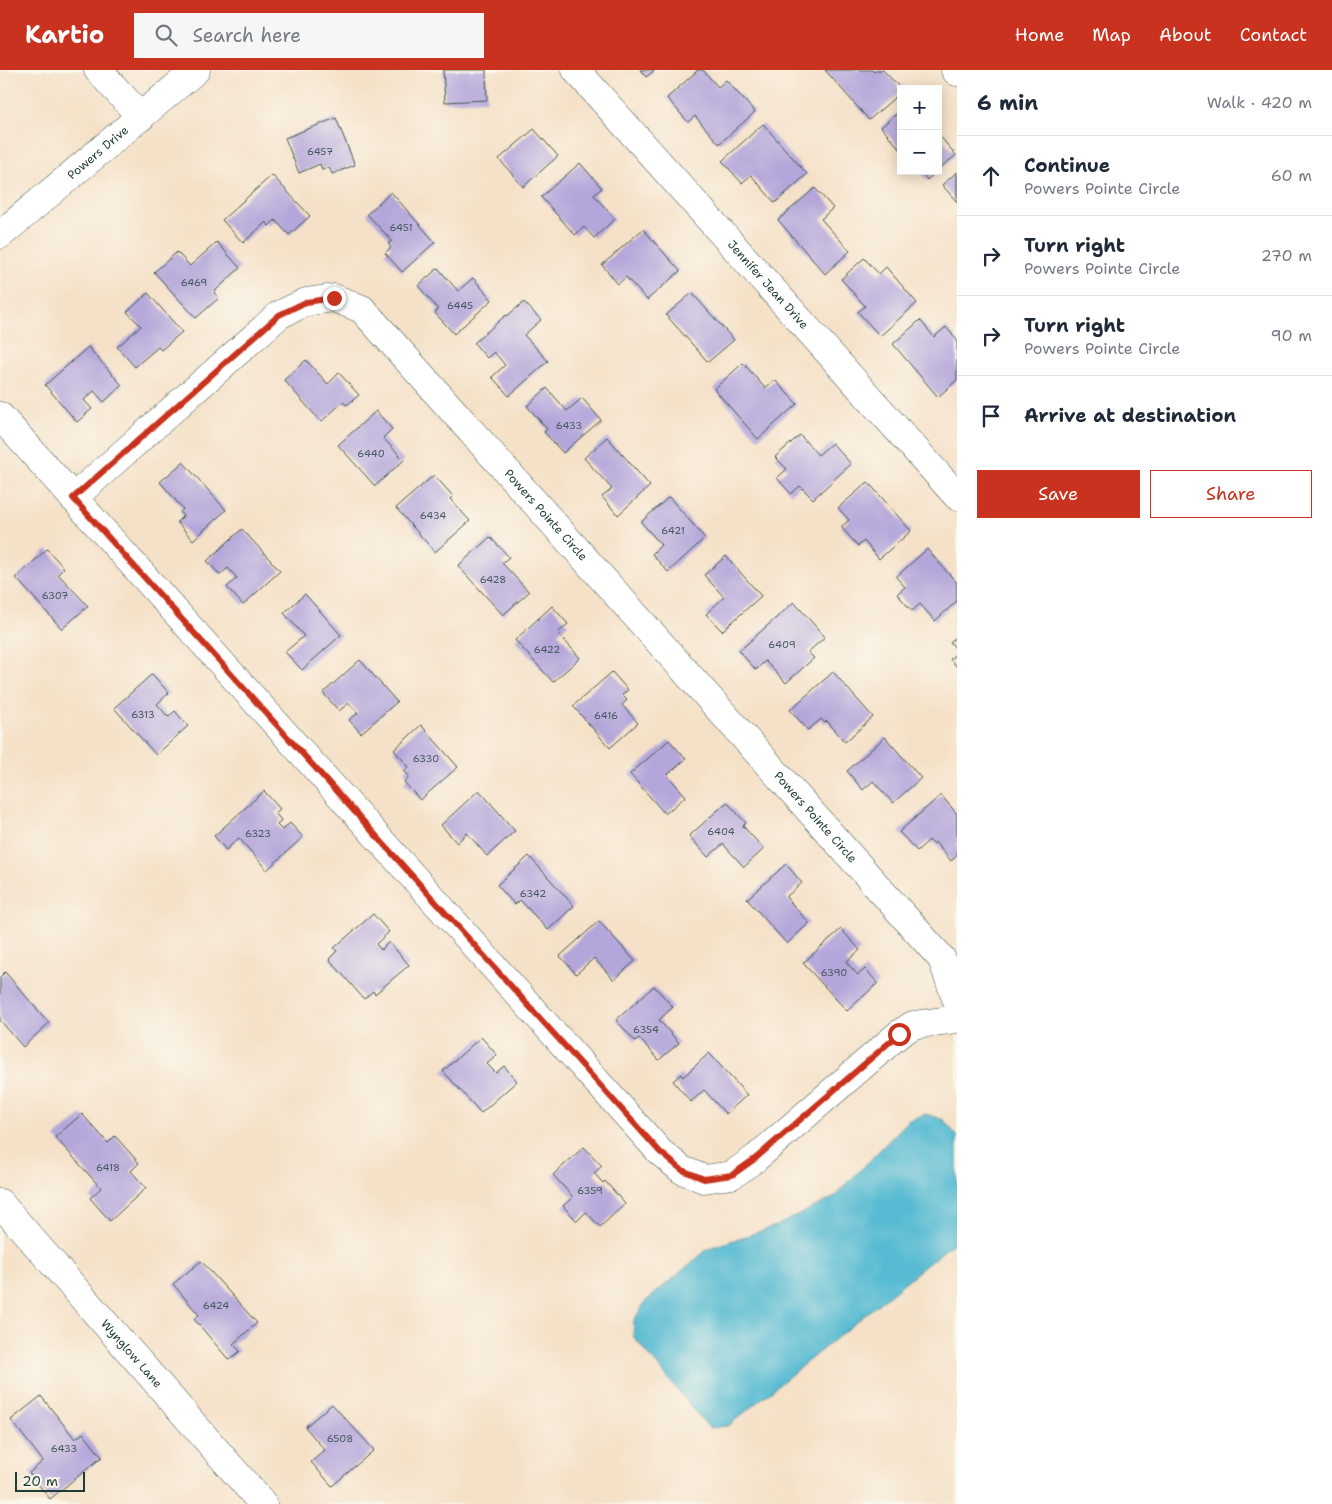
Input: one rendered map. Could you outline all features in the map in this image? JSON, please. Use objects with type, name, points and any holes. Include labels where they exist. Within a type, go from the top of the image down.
[{"type":"street","points":[[98,70],[141,117]]},
{"type":"street","name":"Powers Drive","points":[[0,236],[196,70]]},
{"type":"street","name":"Jennifer Jean Drive","points":[[577,72],[957,496]]},
{"type":"street","name":"Powers Pointe Circle","points":[[73,498],[279,315],[306,302],[334,298],[362,309],[942,959],[957,1001]]},
{"type":"street","points":[[0,416],[653,1144],[682,1170],[704,1179],[732,1175],[756,1158],[899,1034],[913,1025],[957,1019]]},
{"type":"street","name":"Wynglow Lane","points":[[0,1203],[263,1504]]},
{"type":"water","points":[[926,1114],[944,1120],[957,1136],[957,1240],[728,1426],[709,1428],[633,1336],[634,1320],[645,1302],[709,1248],[776,1226],[833,1198],[909,1120]]},
{"type":"building","points":[[443,70],[486,70],[487,100],[445,102]]},
{"type":"building","points":[[640,70],[655,70],[646,77]]},
{"type":"building","points":[[698,70],[703,70],[718,87],[726,80],[755,112],[719,144],[695,116],[688,122],[667,98]]},
{"type":"building","points":[[825,70],[872,70],[874,72],[876,70],[883,70],[897,85],[897,96],[869,120]]},
{"type":"building","points":[[897,113],[897,145],[881,127]]},
{"type":"building","points":[[336,118],[355,165],[332,174],[329,167],[322,170],[320,164],[299,173],[285,138]]},
{"type":"building","points":[[763,124],[807,174],[775,203],[751,175],[742,183],[722,161]]},
{"type":"building","points":[[534,129],[558,156],[523,187],[499,159]]},
{"type":"building","points":[[942,139],[956,155],[942,167]]},
{"type":"building","points":[[580,163],[602,188],[594,195],[615,219],[594,238],[584,227],[575,235],[541,197]]},
{"type":"building","points":[[957,172],[957,202],[942,185]]},
{"type":"building","points":[[272,175],[310,216],[289,235],[275,220],[269,226],[266,222],[243,243],[222,220]]},
{"type":"building","points":[[923,175],[933,175],[927,180]]},
{"type":"building","points":[[815,188],[833,208],[821,219],[850,251],[825,274],[778,220]]},
{"type":"building","points":[[391,192],[435,242],[402,272],[385,253],[391,247],[388,244],[392,241],[367,214]]},
{"type":"building","points":[[643,229],[680,271],[647,300],[626,277],[618,284],[602,265]]},
{"type":"building","points":[[217,242],[240,268],[214,292],[219,298],[196,318],[154,272],[177,252],[190,266]]},
{"type":"building","points":[[864,258],[879,274],[886,267],[917,303],[880,336],[858,312],[865,306],[841,279]]},
{"type":"building","points":[[438,268],[458,291],[473,278],[492,300],[454,334],[435,313],[438,309],[418,286]]},
{"type":"building","points":[[148,293],[182,332],[161,350],[158,347],[135,367],[117,347],[141,326],[127,312]]},
{"type":"building","points":[[692,293],[734,340],[708,362],[666,315]]},
{"type":"building","points":[[524,302],[541,320],[524,335],[548,361],[509,396],[492,377],[505,365],[494,352],[487,358],[474,343]]},
{"type":"building","points":[[920,320],[934,337],[946,327],[957,340],[957,380],[938,397],[893,344]]},
{"type":"building","points":[[88,347],[122,385],[104,402],[94,391],[84,400],[92,409],[77,422],[45,385]]},
{"type":"building","points":[[306,360],[328,384],[339,373],[359,395],[347,405],[343,402],[321,422],[284,380]]},
{"type":"building","points":[[743,363],[765,388],[775,380],[797,404],[758,439],[714,389]]},
{"type":"building","points":[[547,388],[567,411],[582,398],[601,420],[563,453],[544,432],[547,429],[527,406]]},
{"type":"building","points":[[376,411],[392,429],[383,438],[404,460],[375,486],[338,445]]},
{"type":"building","points":[[800,435],[818,455],[832,443],[851,464],[813,499],[800,486],[791,494],[777,478],[787,469],[775,457]]},
{"type":"building","points":[[607,437],[650,486],[618,515],[602,497],[612,489],[584,458]]},
{"type":"building","points":[[183,462],[226,510],[193,540],[177,522],[183,516],[180,512],[183,509],[160,482]]},
{"type":"building","points":[[434,475],[453,496],[450,499],[470,521],[435,552],[396,508]]},
{"type":"building","points":[[868,482],[911,531],[879,559],[864,541],[858,546],[841,527],[849,520],[838,508]]},
{"type":"building","points":[[669,497],[705,538],[668,572],[652,554],[661,545],[641,522]]},
{"type":"building","points":[[242,529],[280,571],[243,605],[227,587],[237,578],[228,568],[220,575],[207,561]]},
{"type":"building","points":[[490,537],[509,557],[502,563],[529,592],[503,615],[458,566]]},
{"type":"building","points":[[47,549],[64,568],[58,574],[88,606],[62,629],[16,578]]},
{"type":"building","points":[[927,549],[957,583],[957,601],[935,621],[920,604],[912,611],[897,594],[905,587],[896,577]]},
{"type":"building","points":[[726,556],[761,596],[722,631],[706,614],[724,597],[704,575]]},
{"type":"building","points":[[305,594],[341,635],[302,670],[285,652],[304,636],[284,613]]},
{"type":"building","points":[[794,602],[825,637],[808,652],[814,658],[786,683],[765,661],[756,670],[739,651]]},
{"type":"building","points":[[552,606],[568,624],[558,633],[580,658],[553,682],[515,640]]},
{"type":"building","points":[[957,636],[957,650],[950,642]]},
{"type":"building","points":[[957,653],[957,667],[950,659]]},
{"type":"building","points":[[360,660],[397,702],[361,733],[349,720],[358,713],[349,703],[339,711],[323,693]]},
{"type":"building","points":[[612,672],[628,690],[622,695],[627,700],[622,705],[638,723],[610,748],[573,706]]},
{"type":"building","points":[[833,672],[873,717],[845,742],[827,721],[825,723],[821,719],[808,730],[790,710]]},
{"type":"building","points":[[152,674],[169,693],[157,704],[168,717],[175,711],[188,726],[156,755],[114,708]]},
{"type":"building","points":[[421,725],[458,767],[420,800],[404,782],[409,776],[404,771],[409,767],[394,750]]},
{"type":"building","points":[[885,737],[921,778],[893,803],[873,781],[863,790],[847,771]]},
{"type":"building","points":[[669,740],[686,759],[667,775],[686,796],[665,814],[630,774]]},
{"type":"building","points":[[479,790],[515,831],[487,856],[467,833],[457,843],[441,825]]},
{"type":"building","points":[[264,791],[280,809],[275,813],[281,820],[277,825],[282,830],[290,823],[303,837],[267,870],[239,838],[226,850],[214,836]]},
{"type":"building","points":[[941,795],[957,814],[957,856],[951,861],[935,842],[933,844],[929,840],[917,851],[899,832]]},
{"type":"building","points":[[727,802],[746,823],[743,826],[764,849],[744,867],[723,844],[708,857],[689,836]]},
{"type":"building","points":[[529,856],[574,906],[548,930],[520,900],[515,905],[497,885]]},
{"type":"building","points":[[786,864],[802,883],[786,897],[809,923],[787,944],[747,899]]},
{"type":"building","points":[[373,914],[389,932],[376,944],[381,950],[389,942],[409,965],[375,994],[373,991],[364,999],[329,959],[337,951],[334,948]]},
{"type":"building","points":[[599,921],[635,961],[614,980],[594,958],[576,974],[560,956]]},
{"type":"building","points":[[841,929],[860,950],[846,962],[858,975],[865,969],[878,983],[847,1011],[803,963]]},
{"type":"building","points":[[5,972],[49,1023],[23,1047],[0,1020],[0,977]]},
{"type":"building","points":[[654,986],[673,1007],[659,1020],[679,1043],[659,1060],[639,1038],[635,1041],[616,1020]]},
{"type":"building","points":[[481,1037],[497,1055],[487,1064],[496,1073],[504,1066],[517,1081],[481,1113],[443,1071]]},
{"type":"building","points":[[709,1053],[747,1095],[726,1114],[704,1090],[691,1102],[673,1081],[681,1074],[683,1077]]},
{"type":"building","points":[[82,1114],[108,1143],[115,1136],[139,1163],[131,1171],[146,1188],[110,1221],[90,1198],[101,1188],[55,1137]]},
{"type":"building","points":[[584,1147],[602,1166],[594,1173],[603,1183],[605,1181],[625,1204],[600,1227],[586,1212],[577,1221],[563,1206],[573,1197],[553,1175]]},
{"type":"building","points":[[201,1261],[257,1323],[233,1344],[240,1351],[229,1360],[194,1319],[199,1315],[173,1284]]},
{"type":"building","points":[[41,1396],[75,1439],[83,1433],[102,1457],[50,1499],[29,1473],[43,1461],[11,1420]]},
{"type":"building","points":[[332,1404],[374,1450],[332,1486],[311,1462],[325,1450],[305,1427]]},
{"type":"route","points":[[334,298],[306,302],[279,315],[73,498],[660,1152],[682,1170],[704,1179],[732,1175],[756,1158],[899,1034]]}]
